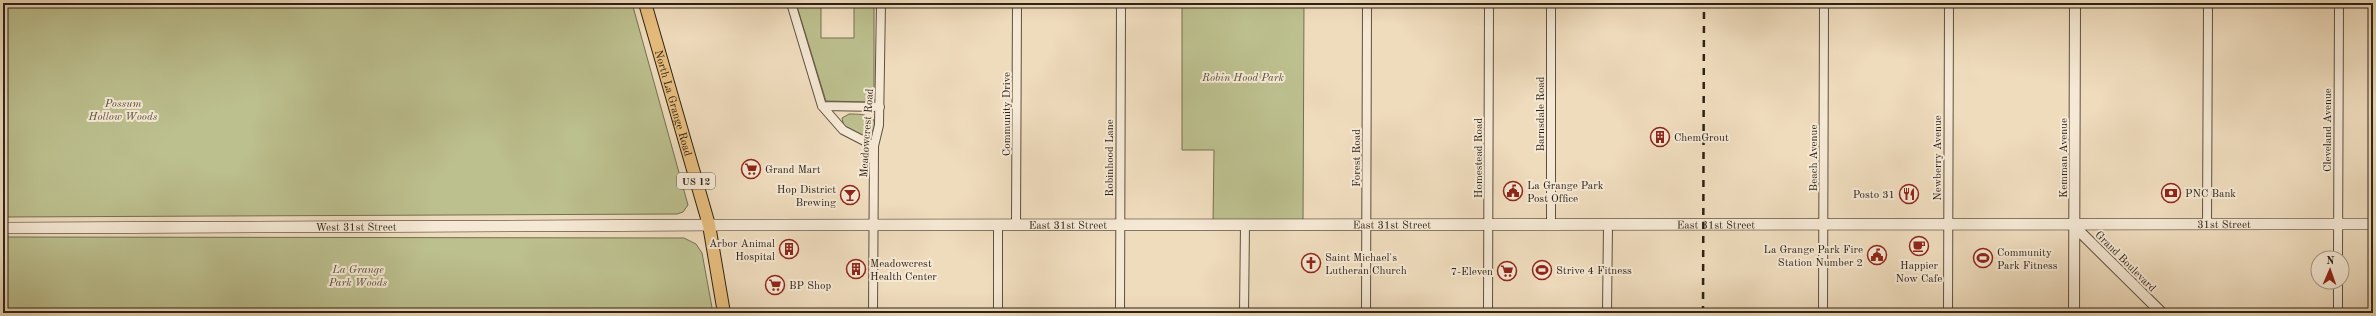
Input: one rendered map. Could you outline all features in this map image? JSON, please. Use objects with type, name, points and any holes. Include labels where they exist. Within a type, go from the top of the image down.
[{"type":"main road","name":"North La Grange Road","points":[[645,3],[709,225]]},
{"type":"main road","name":"East 31st Street","points":[[709,225],[1367,226],[1823,224],[2074,226]]},
{"type":"main road","name":"31st Street","points":[[2074,226],[2373,224]]},
{"type":"main road","name":"West 31st Street","points":[[3,228],[709,225]]},
{"type":"main road","name":"US 12","points":[[709,225],[724,313]]},
{"type":"street","points":[[791,3],[822,106],[843,130],[874,146]]},
{"type":"street","name":"Meadowcrest Road","points":[[873,313],[872,225],[874,146],[879,130],[880,107],[880,3]]},
{"type":"street","name":"Community Drive","points":[[1016,225],[1018,3]]},
{"type":"street","name":"Robinhood Lane","points":[[1120,313],[1121,3]]},
{"type":"street","name":"Forest Road","points":[[1366,313],[1367,3]]},
{"type":"street","name":"Homestead Road","points":[[1488,313],[1489,3]]},
{"type":"street","name":"Barnsdale Road","points":[[1550,3],[1552,225]]},
{"type":"street","name":"Beach Avenue","points":[[1823,313],[1824,3]]},
{"type":"street","name":"Newberry Avenue","points":[[1948,313],[1949,3]]},
{"type":"street","name":"Kemman Avenue","points":[[2074,313],[2075,3]]},
{"type":"street","points":[[2207,224],[2208,3]]},
{"type":"street","name":"Cleveland Avenue","points":[[2338,250],[2339,3]]},
{"type":"street","points":[[822,106],[880,107]]},
{"type":"street","points":[[998,225],[998,313]]},
{"type":"street","points":[[1244,313],[1245,225]]},
{"type":"street","points":[[1607,313],[1608,225]]},
{"type":"street","name":"Grand Boulevard","points":[[2074,226],[2162,313]]},
{"type":"street","points":[[2338,290],[2338,313]]},
{"type":"green space","name":"Possum Hollow Woods","points":[[3,3],[632,3],[688,205],[683,212],[677,214],[3,217]]},
{"type":"green space","points":[[796,3],[874,3],[874,94],[870,102],[826,101]],"holes":[[[821,5],[854,5],[854,38],[821,38]]]},
{"type":"green space","name":"Robin Hood Park","points":[[1182,3],[1304,3],[1303,223],[1213,222],[1214,150],[1182,150]]},
{"type":"green space","points":[[849,114],[867,115],[874,120],[874,130],[870,137],[865,139],[844,127],[842,118]]},
{"type":"green space","name":"La Grange Park Woods","points":[[3,237],[684,238],[696,244],[702,253],[713,313],[3,313]]},
{"type":"railway","points":[[1703,313],[1704,3]]},
{"type":"place","name":"ChemGrout","points":[[1660,137]]},
{"type":"place","name":"Grand Mart","points":[[751,169]]},
{"type":"place","name":"La Grange Park Post Office","points":[[1513,191]]},
{"type":"place","name":"PNC Bank","points":[[2171,193]]},
{"type":"place","name":"Posto 31","points":[[1909,194]]},
{"type":"place","name":"Hop District Brewing","points":[[850,195]]},
{"type":"place","name":"Happier Now Cafe","points":[[1919,246]]},
{"type":"place","name":"Arbor Animal Hospital","points":[[789,249]]},
{"type":"place","name":"La Grange Park Fire Station Number 2","points":[[1877,255]]},
{"type":"place","name":"Community Park Fitness","points":[[1983,258]]},
{"type":"place","name":"Saint Michael's Lutheran Church","points":[[1311,263]]},
{"type":"place","name":"Meadowcrest Health Center","points":[[856,269]]},
{"type":"place","name":"Strive 4 Fitness","points":[[1542,270]]},
{"type":"place","name":"7-Eleven","points":[[1507,271]]},
{"type":"place","name":"BP Shop","points":[[775,285]]}]
